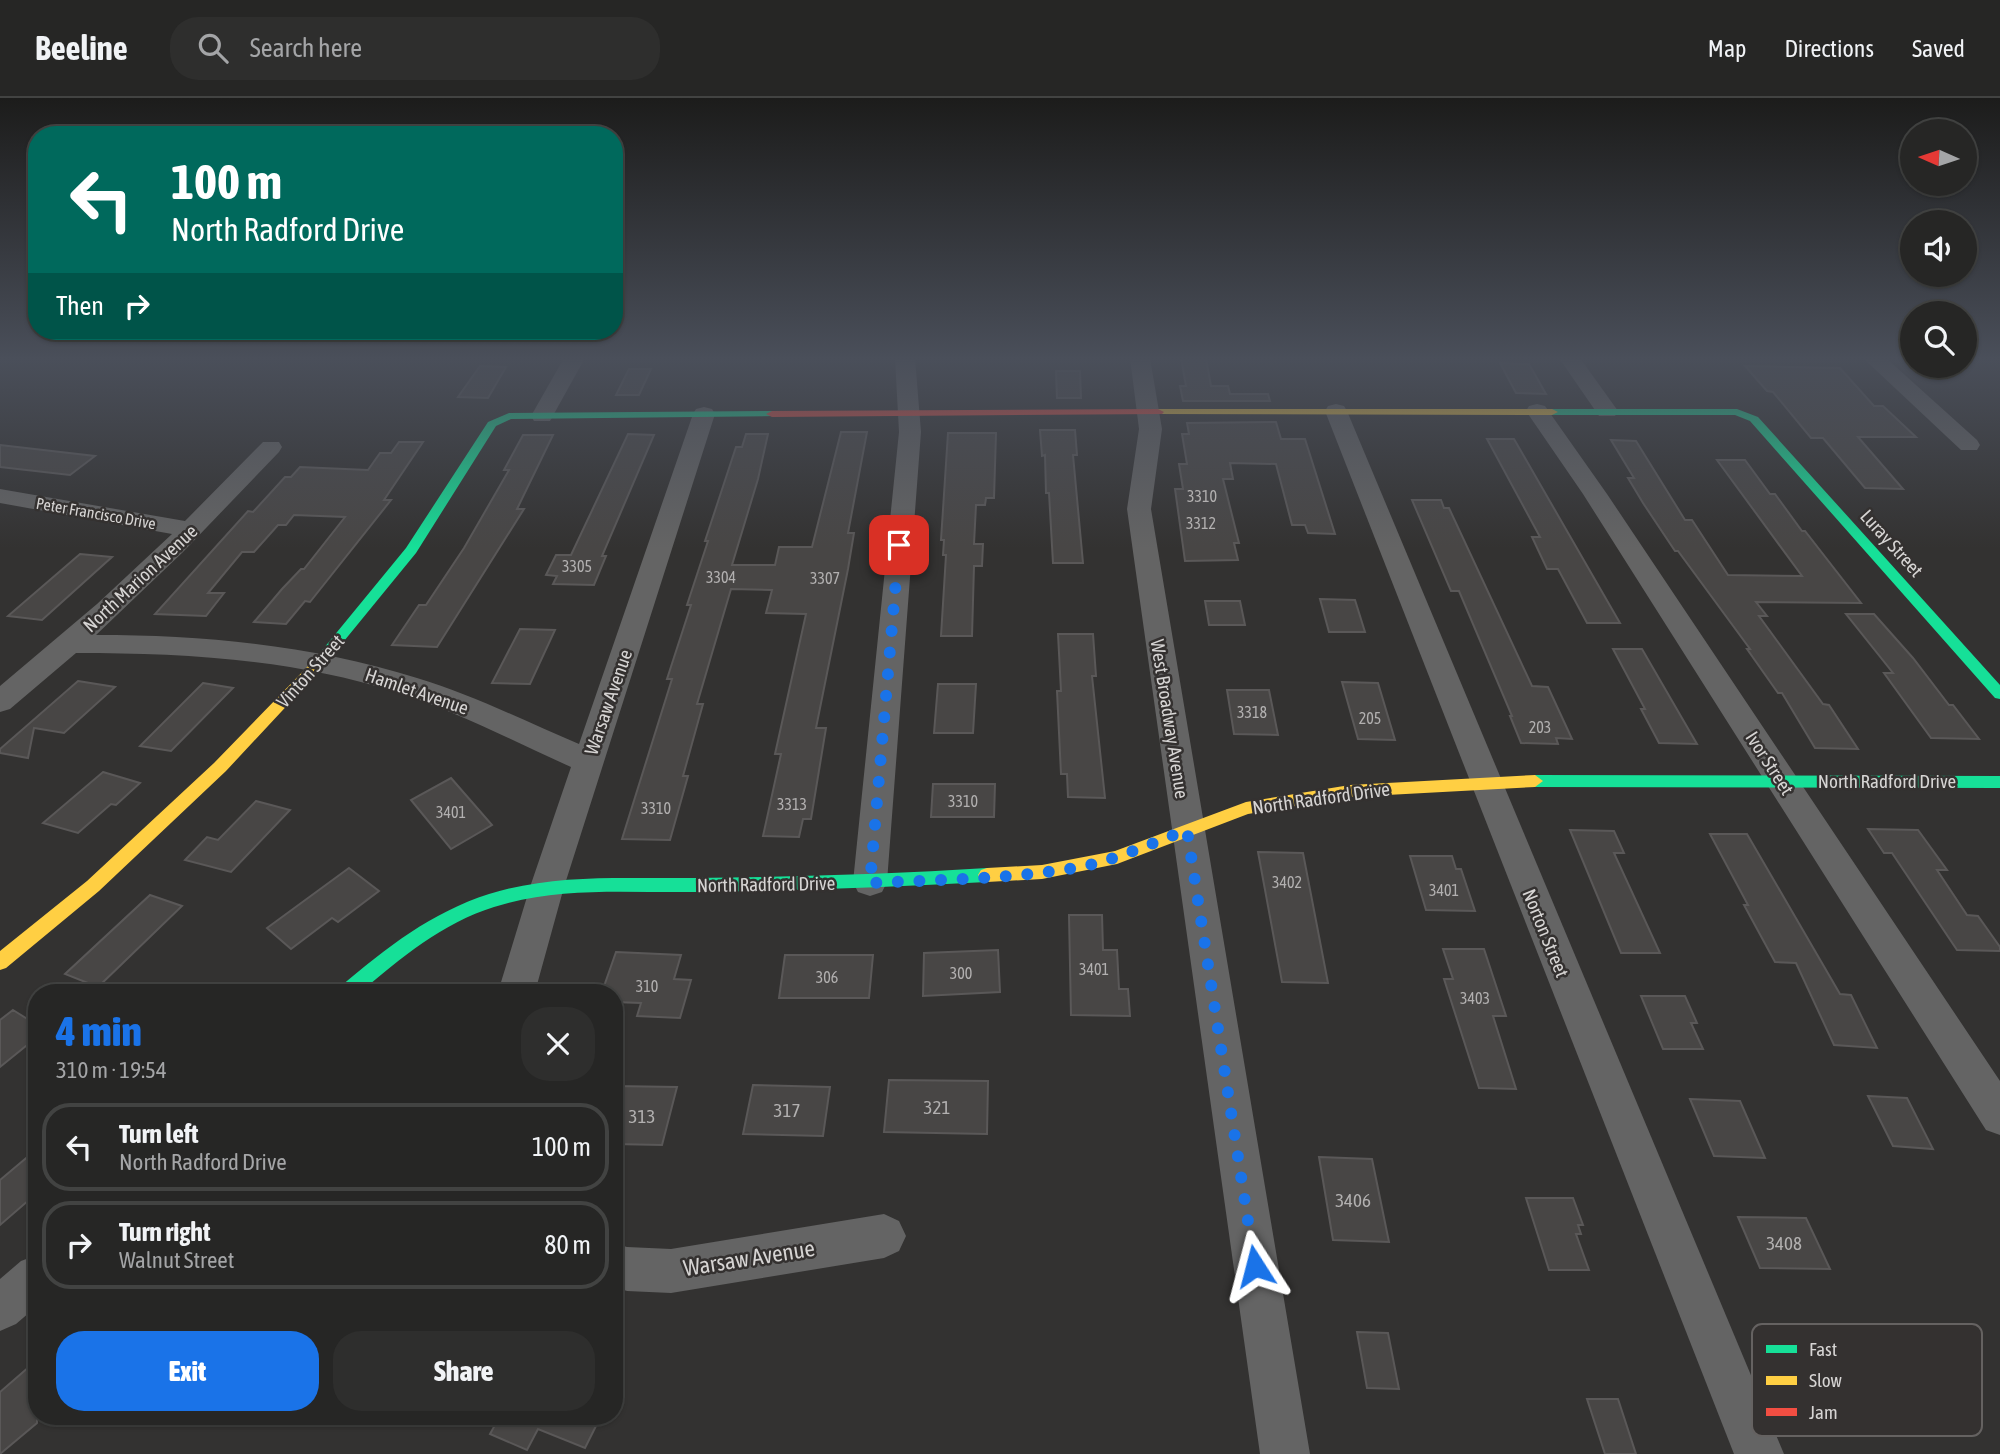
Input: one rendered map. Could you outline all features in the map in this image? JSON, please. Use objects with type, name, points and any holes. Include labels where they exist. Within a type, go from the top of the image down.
[{"type":"street","name":"Vinton Street","points":[[0,962],[123,858],[220,767],[321,661],[411,550],[492,424],[498,421]]},
{"type":"street","name":"Warsaw Avenue","points":[[519,984],[547,887],[702,421]]},
{"type":"street","points":[[870,883],[909,421]]},
{"type":"street","name":"West Broadway Avenue","points":[[1151,421],[1150,440],[1139,484],[1139,509],[1284,1454]]},
{"type":"street","name":"Norton Street","points":[[1340,421],[1759,1454]]},
{"type":"street","name":"Ivor Street","points":[[1544,421],[1595,494],[2000,1116]]},
{"type":"street","name":"Luray Street","points":[[1756,421],[1990,672],[2000,694]]},
{"type":"street","points":[[1943,421],[1969,445]]},
{"type":"street","name":"North Marion Avenue","points":[[0,702],[70,644],[191,530],[271,447]]},
{"type":"street","name":"Peter Francisco Drive","points":[[0,496],[191,530]]},
{"type":"street","name":"Hamlet Avenue","points":[[70,644],[215,646],[259,650],[321,661],[408,685],[459,704],[588,761]]},
{"type":"street","name":"North Radford Drive","points":[[358,984],[421,932],[456,912],[514,892],[547,887],[870,883],[957,879],[1076,867],[1117,857],[1246,808],[1350,790],[1485,782],[2000,782]]},
{"type":"street","name":"Warsaw Avenue","points":[[623,1268],[671,1271],[884,1236]]},
{"type":"street","points":[[0,1308],[28,1285]]},
{"type":"building","points":[[1797,421],[1899,421],[1916,437],[1858,437],[1903,489],[1865,488],[1823,438],[1811,438]]},
{"type":"building","points":[[1276,422],[1281,439],[1305,439],[1335,534],[1308,533],[1305,525],[1292,525],[1276,464],[1230,463],[1233,479],[1223,479],[1239,543],[1234,543],[1238,560],[1185,561],[1175,489],[1183,489],[1179,464],[1187,464],[1182,434],[1189,434],[1187,423]]},
{"type":"building","points":[[1040,430],[1075,430],[1077,455],[1073,455],[1083,563],[1053,563],[1049,493],[1046,493],[1045,455],[1042,456]]},
{"type":"building","points":[[841,432],[867,432],[848,533],[854,533],[848,569],[816,728],[826,728],[811,819],[803,819],[799,837],[763,836],[781,754],[775,754],[806,614],[766,613],[772,590],[731,589],[697,704],[703,704],[683,776],[688,776],[670,840],[622,839],[672,679],[667,679],[691,605],[687,605],[708,541],[705,541],[736,447],[742,447],[746,434],[768,434],[758,479],[732,565],[775,565],[779,547],[812,547]]},
{"type":"building","points":[[948,433],[996,433],[994,498],[986,498],[985,505],[976,505],[974,544],[983,544],[982,566],[974,566],[972,636],[941,636],[946,555],[943,555],[944,540],[941,540]]},
{"type":"building","points":[[628,434],[654,435],[602,556],[606,556],[594,585],[553,584],[557,576],[546,575],[556,555],[571,555]]},
{"type":"building","points":[[523,435],[553,435],[517,509],[524,509],[437,647],[392,645],[419,605],[426,605],[464,548],[509,470],[504,470]]},
{"type":"building","points":[[1487,439],[1514,439],[1620,623],[1587,623],[1558,569],[1547,569],[1532,537],[1540,537]]},
{"type":"building","points":[[1611,440],[1636,441],[1685,520],[1692,520],[1728,575],[1802,576],[1717,460],[1745,460],[1770,494],[1775,494],[1802,531],[1805,531],[1861,603],[1756,602],[1767,616],[1759,616],[1823,704],[1829,705],[1858,749],[1815,748],[1782,693],[1778,693],[1747,649],[1750,649],[1678,551],[1675,551],[1643,503],[1628,478],[1634,478]]},
{"type":"building","points":[[399,442],[423,442],[384,500],[391,500],[310,602],[305,601],[286,624],[254,622],[282,589],[304,569],[345,517],[294,515],[286,525],[278,525],[254,552],[242,552],[208,593],[224,593],[206,616],[155,614],[248,511],[253,512],[285,477],[291,477],[300,467],[368,470],[380,453],[391,453]]},
{"type":"building","points":[[0,445],[95,456],[70,475],[0,467]]},
{"type":"building","points":[[1412,500],[1441,500],[1444,508],[1449,508],[1532,686],[1548,687],[1572,739],[1556,738],[1558,744],[1521,743],[1459,591],[1451,591]]},
{"type":"building","points":[[80,554],[112,557],[42,620],[8,616]]},
{"type":"building","points":[[1320,599],[1355,600],[1365,632],[1329,632]]},
{"type":"building","points":[[1205,601],[1240,601],[1245,625],[1209,625]]},
{"type":"building","points":[[1846,614],[1874,614],[1979,739],[1931,738],[1884,673],[1893,673]]},
{"type":"building","points":[[520,629],[555,630],[530,684],[492,683]]},
{"type":"building","points":[[1058,634],[1093,634],[1096,676],[1092,676],[1105,798],[1068,797],[1067,774],[1061,774],[1057,691],[1061,691]]},
{"type":"building","points":[[1613,649],[1642,649],[1697,744],[1659,743],[1641,709],[1645,709]]},
{"type":"building","points":[[78,681],[115,687],[64,733],[34,728],[28,758],[0,753],[0,749]]},
{"type":"building","points":[[1342,682],[1378,683],[1395,740],[1358,739]]},
{"type":"building","points":[[203,683],[233,688],[171,751],[140,746]]},
{"type":"building","points":[[938,684],[976,684],[973,733],[934,733]]},
{"type":"building","points":[[1227,690],[1269,690],[1278,735],[1234,734]]},
{"type":"building","points":[[103,772],[140,783],[78,833],[43,823]]},
{"type":"building","points":[[451,778],[492,825],[451,849],[411,800]]},
{"type":"building","points":[[933,784],[995,784],[994,817],[931,817]]},
{"type":"building","points":[[256,801],[290,810],[231,872],[185,860],[207,837],[218,840]]},
{"type":"building","points":[[1868,829],[1918,830],[1947,870],[1937,870],[1967,915],[1978,916],[2000,947],[2000,951],[1957,950],[1892,853],[1884,853]]},
{"type":"building","points":[[1570,830],[1614,831],[1624,853],[1614,853],[1660,953],[1621,953]]},
{"type":"building","points":[[1710,834],[1747,834],[1840,994],[1851,995],[1877,1048],[1834,1045],[1796,963],[1775,962]]},
{"type":"building","points":[[1258,852],[1303,853],[1328,983],[1282,982]]},
{"type":"building","points":[[1410,856],[1452,856],[1456,869],[1461,869],[1475,911],[1426,910]]},
{"type":"building","points":[[349,868],[379,891],[338,922],[332,918],[291,949],[267,928]]},
{"type":"building","points":[[150,895],[182,906],[101,984],[90,984],[65,974]]},
{"type":"building","points":[[1069,915],[1102,915],[1103,950],[1117,950],[1119,989],[1128,989],[1130,1016],[1071,1015]]},
{"type":"building","points":[[1443,949],[1484,949],[1506,1016],[1493,1016],[1516,1089],[1479,1088],[1444,979],[1453,979]]},
{"type":"building","points":[[998,950],[1000,992],[923,996],[924,953]]},
{"type":"building","points":[[616,952],[681,955],[674,979],[691,980],[680,1018],[637,1016],[641,1003],[623,1002],[623,984],[605,984]]},
{"type":"building","points":[[785,955],[873,955],[869,998],[779,998]]},
{"type":"building","points":[[1641,996],[1685,996],[1697,1023],[1691,1023],[1703,1049],[1663,1049]]},
{"type":"building","points":[[13,1010],[28,1019],[28,1044],[0,1067],[0,1020]]},
{"type":"building","points":[[889,1080],[988,1081],[987,1134],[884,1132]]},
{"type":"building","points":[[753,1085],[830,1087],[823,1136],[743,1134]]},
{"type":"building","points":[[623,1086],[677,1087],[662,1145],[623,1144]]},
{"type":"building","points":[[1868,1096],[1907,1098],[1933,1149],[1893,1146]]},
{"type":"building","points":[[1690,1099],[1740,1101],[1765,1158],[1714,1156]]},
{"type":"building","points":[[28,1157],[28,1201],[0,1225],[0,1180]]},
{"type":"building","points":[[1319,1157],[1372,1159],[1389,1242],[1333,1240]]},
{"type":"building","points":[[1526,1198],[1573,1198],[1583,1225],[1578,1225],[1581,1234],[1576,1234],[1589,1270],[1549,1270]]},
{"type":"building","points":[[1738,1217],[1806,1218],[1830,1269],[1760,1268]]},
{"type":"building","points":[[1357,1332],[1388,1333],[1399,1389],[1367,1388]]},
{"type":"building","points":[[28,1368],[28,1425],[35,1425],[0,1454],[0,1392]]},
{"type":"building","points":[[1587,1399],[1618,1399],[1636,1454],[1605,1454]]},
{"type":"building","points":[[495,1425],[596,1425],[585,1448],[538,1429],[527,1450],[490,1434]]},
{"type":"traffic: fast","points":[[317,665],[411,550],[492,424],[498,421]]},
{"type":"traffic: fast","points":[[1756,421],[2000,694]]},
{"type":"traffic: fast","points":[[1535,781],[2000,782]]},
{"type":"traffic: fast","points":[[357,984],[397,951],[451,917],[490,901],[540,889],[591,885],[805,883],[987,875]]},
{"type":"traffic: slow","points":[[0,962],[93,886],[220,767],[317,665]]},
{"type":"traffic: slow","points":[[987,875],[1042,872],[1117,857],[1246,808],[1350,791],[1535,781]]},
{"type":"route","points":[[899,545],[870,883],[957,879],[1076,867],[1117,857],[1187,830],[1255,1266]]}]
